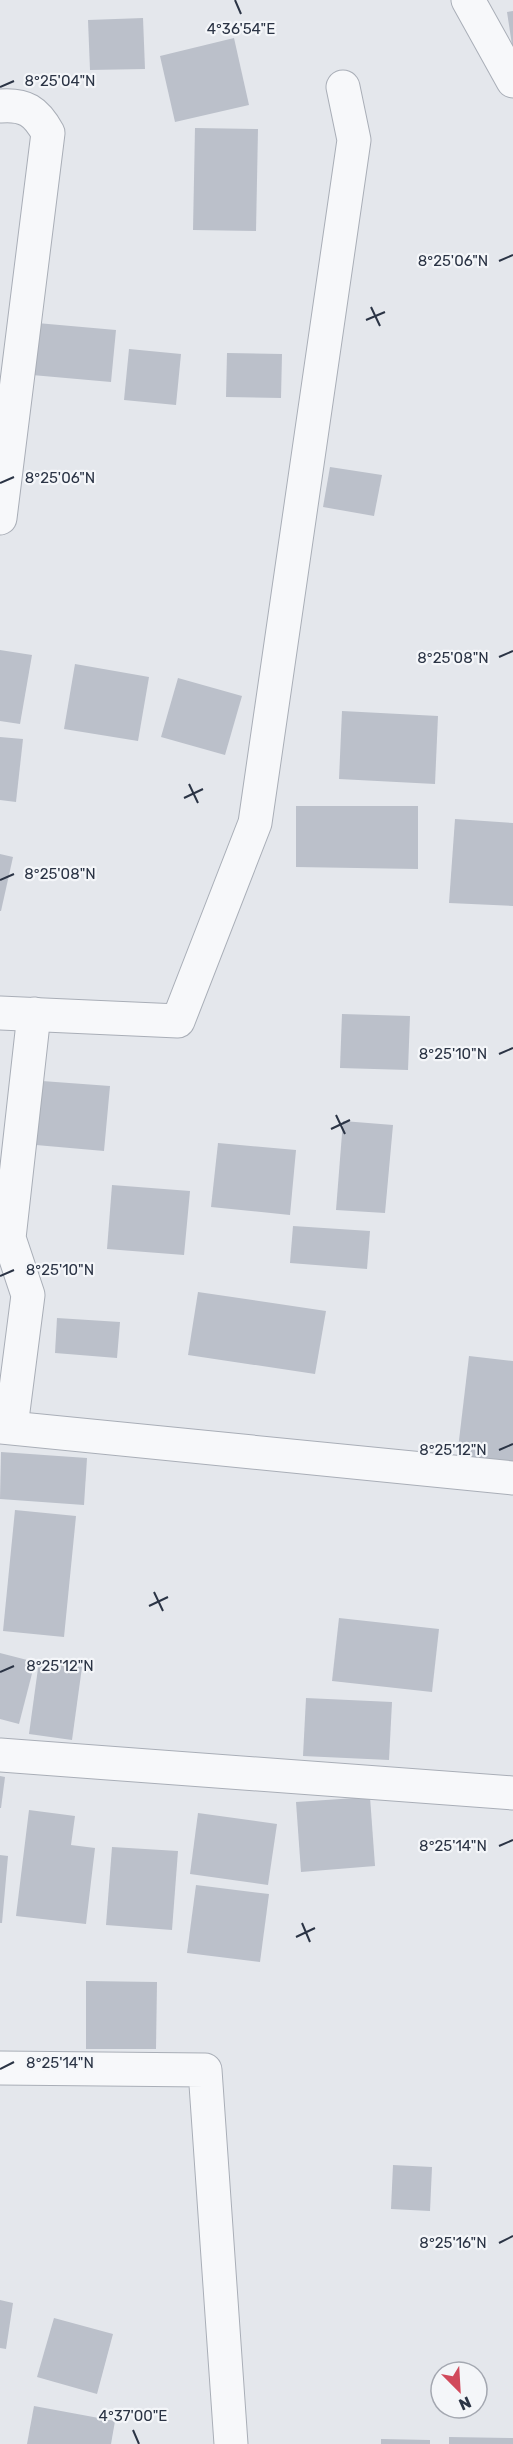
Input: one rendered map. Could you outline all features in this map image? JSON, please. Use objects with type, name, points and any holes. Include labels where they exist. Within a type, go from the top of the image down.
[{"type":"street","points":[[468,0],[513,81]]},
{"type":"street","points":[[0,1013],[178,1021],[255,823],[354,140],[343,87]]},
{"type":"street","points":[[0,106],[16,105],[39,116],[48,133],[0,518]]},
{"type":"street","points":[[34,1014],[9,1238],[28,1295],[5,1427],[513,1478]]},
{"type":"street","points":[[0,1755],[513,1793]]},
{"type":"street","points":[[0,2068],[204,2070],[231,2444]]},
{"type":"building","points":[[513,11],[513,45],[512,45],[507,12]]},
{"type":"building","points":[[143,18],[145,69],[90,70],[88,20]]},
{"type":"building","points":[[234,38],[249,105],[175,122],[160,56]]},
{"type":"building","points":[[195,128],[258,129],[256,231],[193,230]]},
{"type":"building","points":[[37,323],[116,330],[111,382],[32,375]]},
{"type":"building","points":[[129,349],[181,354],[176,405],[124,400]]},
{"type":"building","points":[[227,353],[282,354],[281,398],[226,397]]},
{"type":"building","points":[[330,467],[382,475],[374,516],[323,507]]},
{"type":"building","points":[[0,650],[32,655],[20,724],[0,721]]},
{"type":"building","points":[[75,664],[149,677],[138,741],[64,729]]},
{"type":"building","points":[[178,678],[242,696],[225,755],[161,737]]},
{"type":"building","points":[[342,711],[438,716],[435,784],[339,779]]},
{"type":"building","points":[[0,737],[23,739],[16,802],[0,800]]},
{"type":"building","points":[[296,806],[418,806],[418,869],[296,867]]},
{"type":"building","points":[[455,819],[513,823],[513,906],[449,903]]},
{"type":"building","points":[[0,854],[13,857],[1,911],[0,911]]},
{"type":"building","points":[[342,1014],[410,1016],[408,1070],[340,1068]]},
{"type":"building","points":[[42,1081],[110,1086],[104,1151],[36,1145]]},
{"type":"building","points":[[343,1121],[393,1125],[385,1213],[336,1210]]},
{"type":"building","points":[[218,1143],[296,1150],[290,1215],[211,1207]]},
{"type":"building","points":[[112,1185],[190,1191],[184,1255],[107,1249]]},
{"type":"building","points":[[293,1226],[370,1231],[367,1269],[290,1263]]},
{"type":"building","points":[[198,1292],[326,1311],[315,1374],[188,1355]]},
{"type":"building","points":[[57,1318],[120,1322],[117,1358],[55,1353]]},
{"type":"building","points":[[469,1356],[513,1361],[513,1464],[457,1457]]},
{"type":"building","points":[[1,1452],[87,1458],[84,1505],[0,1499]]},
{"type":"building","points":[[15,1510],[76,1516],[64,1637],[3,1631]]},
{"type":"building","points":[[339,1618],[439,1629],[432,1692],[332,1681]]},
{"type":"building","points":[[0,1653],[35,1662],[19,1724],[0,1719]]},
{"type":"building","points":[[39,1661],[82,1667],[72,1740],[29,1734]]},
{"type":"building","points":[[306,1698],[392,1702],[389,1760],[303,1756]]},
{"type":"building","points":[[0,1776],[5,1777],[1,1808],[0,1808]]},
{"type":"building","points":[[370,1797],[375,1866],[301,1872],[296,1802]]},
{"type":"building","points":[[29,1810],[75,1816],[71,1845],[95,1848],[86,1924],[16,1916]]},
{"type":"building","points":[[198,1813],[277,1824],[268,1885],[190,1874]]},
{"type":"building","points":[[112,1847],[178,1851],[172,1930],[106,1925]]},
{"type":"building","points":[[0,1855],[8,1856],[2,1923],[0,1923]]},
{"type":"building","points":[[196,1885],[269,1894],[260,1962],[187,1953]]},
{"type":"building","points":[[86,1981],[157,1982],[156,2049],[86,2049]]},
{"type":"building","points":[[393,2165],[432,2167],[430,2211],[391,2209]]},
{"type":"building","points":[[0,2300],[13,2303],[6,2349],[0,2348]]},
{"type":"building","points":[[54,2318],[113,2334],[97,2394],[37,2377]]},
{"type":"building","points":[[34,2406],[115,2421],[111,2444],[27,2444]]},
{"type":"building","points":[[449,2437],[513,2438],[513,2444],[449,2444]]},
{"type":"building","points":[[381,2439],[430,2440],[430,2444],[381,2444]]}]
